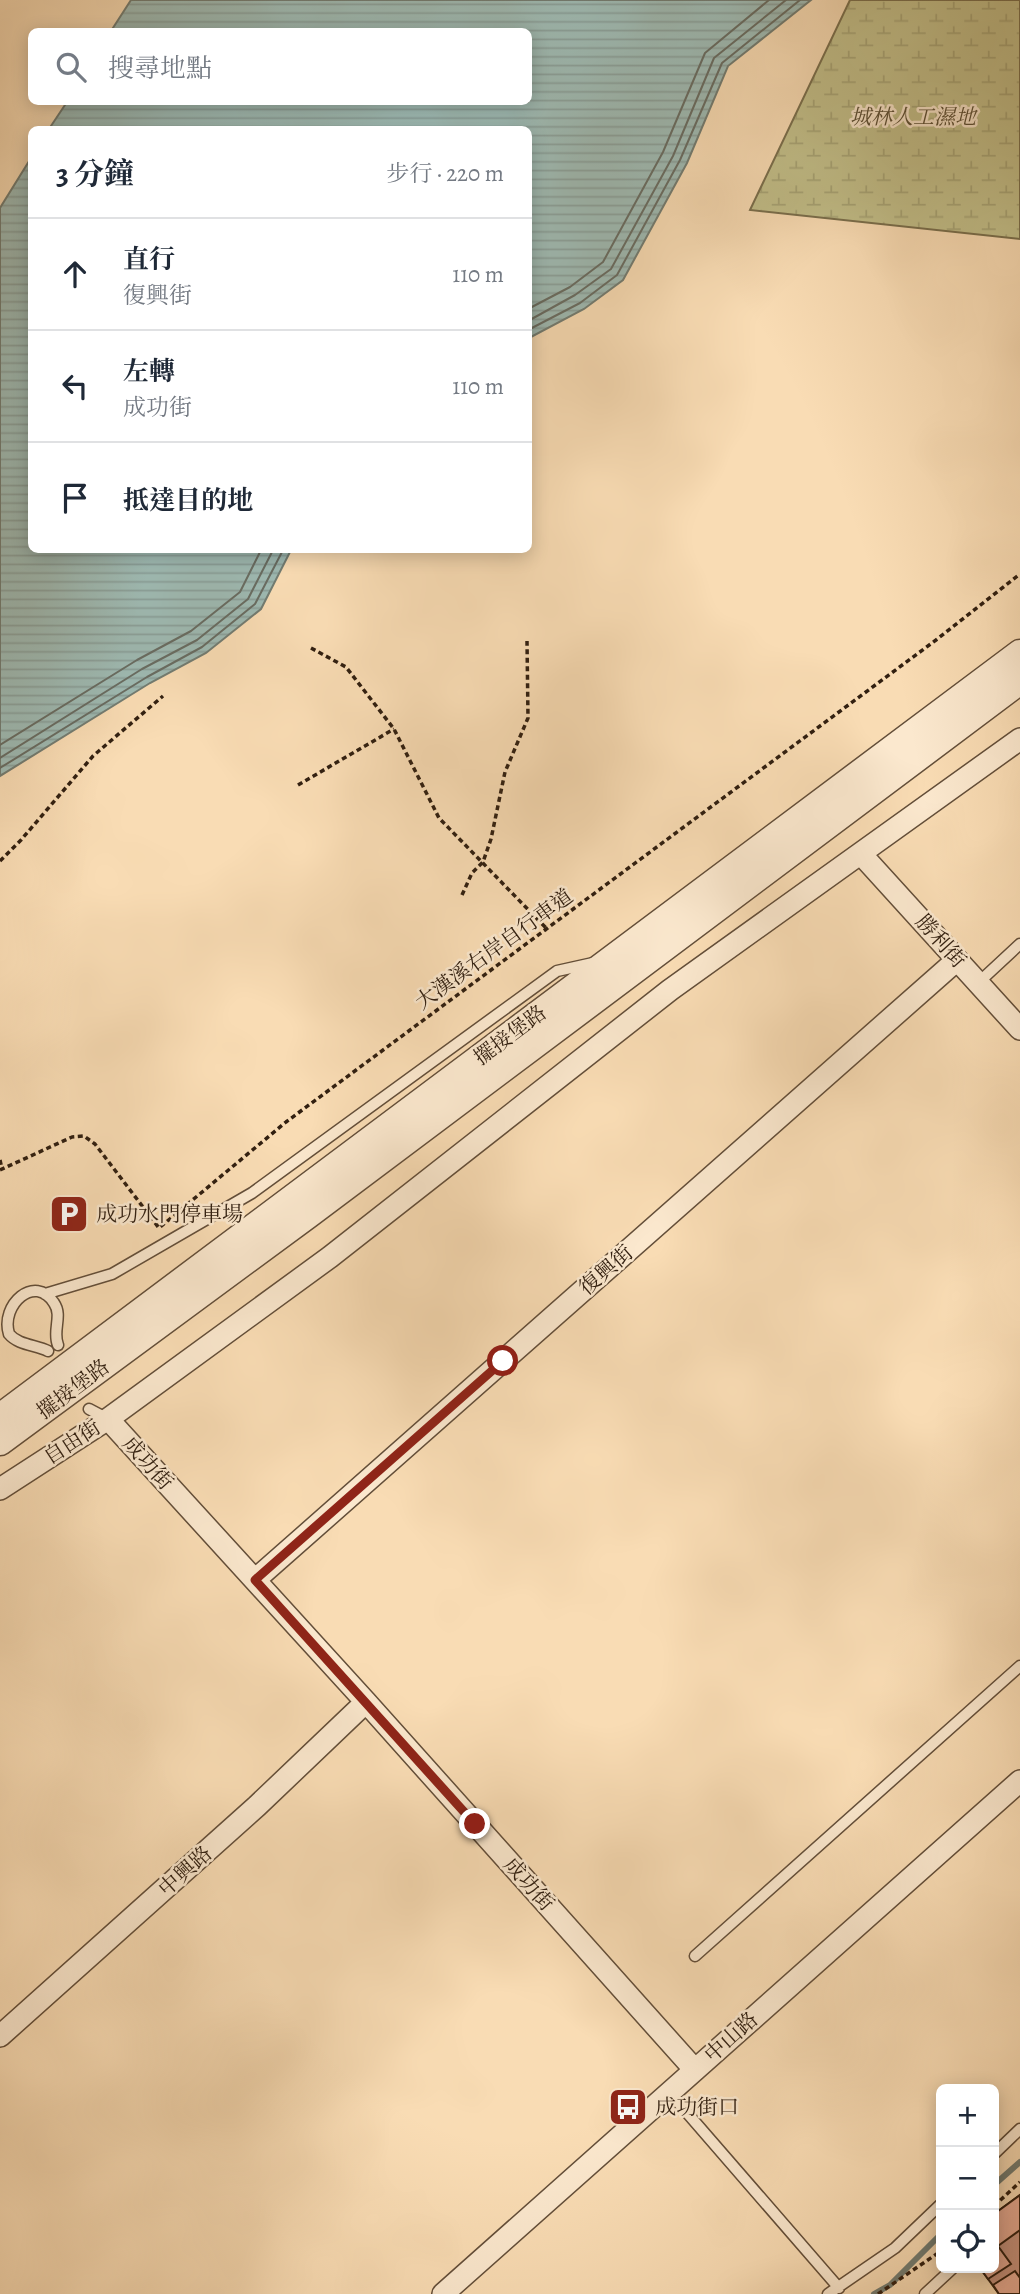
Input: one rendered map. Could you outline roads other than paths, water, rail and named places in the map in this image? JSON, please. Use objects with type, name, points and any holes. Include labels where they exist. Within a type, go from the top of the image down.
[{"type":"street","name":"擺接堡路","points":[[0,1416],[1020,653]]},
{"type":"street","name":"擺接堡路","points":[[0,1442],[1020,681]]},
{"type":"street","name":"自由街","points":[[0,1489],[98,1410],[330,1257],[670,990],[1020,739]]},
{"type":"street","name":"勝利街","points":[[861,853],[1020,1029]]},
{"type":"street","name":"復興街","points":[[255,1580],[957,960]]},
{"type":"street","name":"成功街","points":[[98,1410],[366,1702],[695,2070]]},
{"type":"street","name":"中興路","points":[[0,2036],[257,1806],[366,1702]]},
{"type":"street","name":"中山路","points":[[443,2294],[1020,1780]]},
{"type":"lane","points":[[978,983],[1020,944]]},
{"type":"lane","points":[[45,1294],[112,1274],[252,1193],[556,971],[613,958]]},
{"type":"lane","points":[[30,1290],[45,1294],[55,1304],[58,1317],[53,1348],[20,1343],[2,1325],[6,1307],[15,1295],[30,1290]]},
{"type":"lane","points":[[695,1956],[1020,1666]]},
{"type":"lane","points":[[669,2092],[839,2288]]},
{"type":"lane","points":[[999,2149],[1020,2129]]},
{"type":"lane","points":[[828,2294],[895,2248],[936,2209]]},
{"type":"lane","points":[[925,2294],[948,2273]]},
{"type":"water","points":[[131,0],[811,0],[728,66],[687,163],[623,280],[584,309],[532,336],[532,126],[51,126],[65,105],[532,105],[532,28],[113,28]]},
{"type":"water","points":[[28,163],[28,553],[289,553],[261,609],[206,653],[150,683],[0,776],[0,208]]},
{"type":"waterway","points":[[999,2181],[1020,2162]]},
{"type":"waterway","points":[[874,2294],[890,2285],[936,2239]]},
{"type":"place","name":"成功水門停車場","points":[[69,1214]]},
{"type":"place","name":"成功街口","points":[[628,2107]]},
{"type":"park label","name":"城林人工濕地","points":[[913,117]]}]
